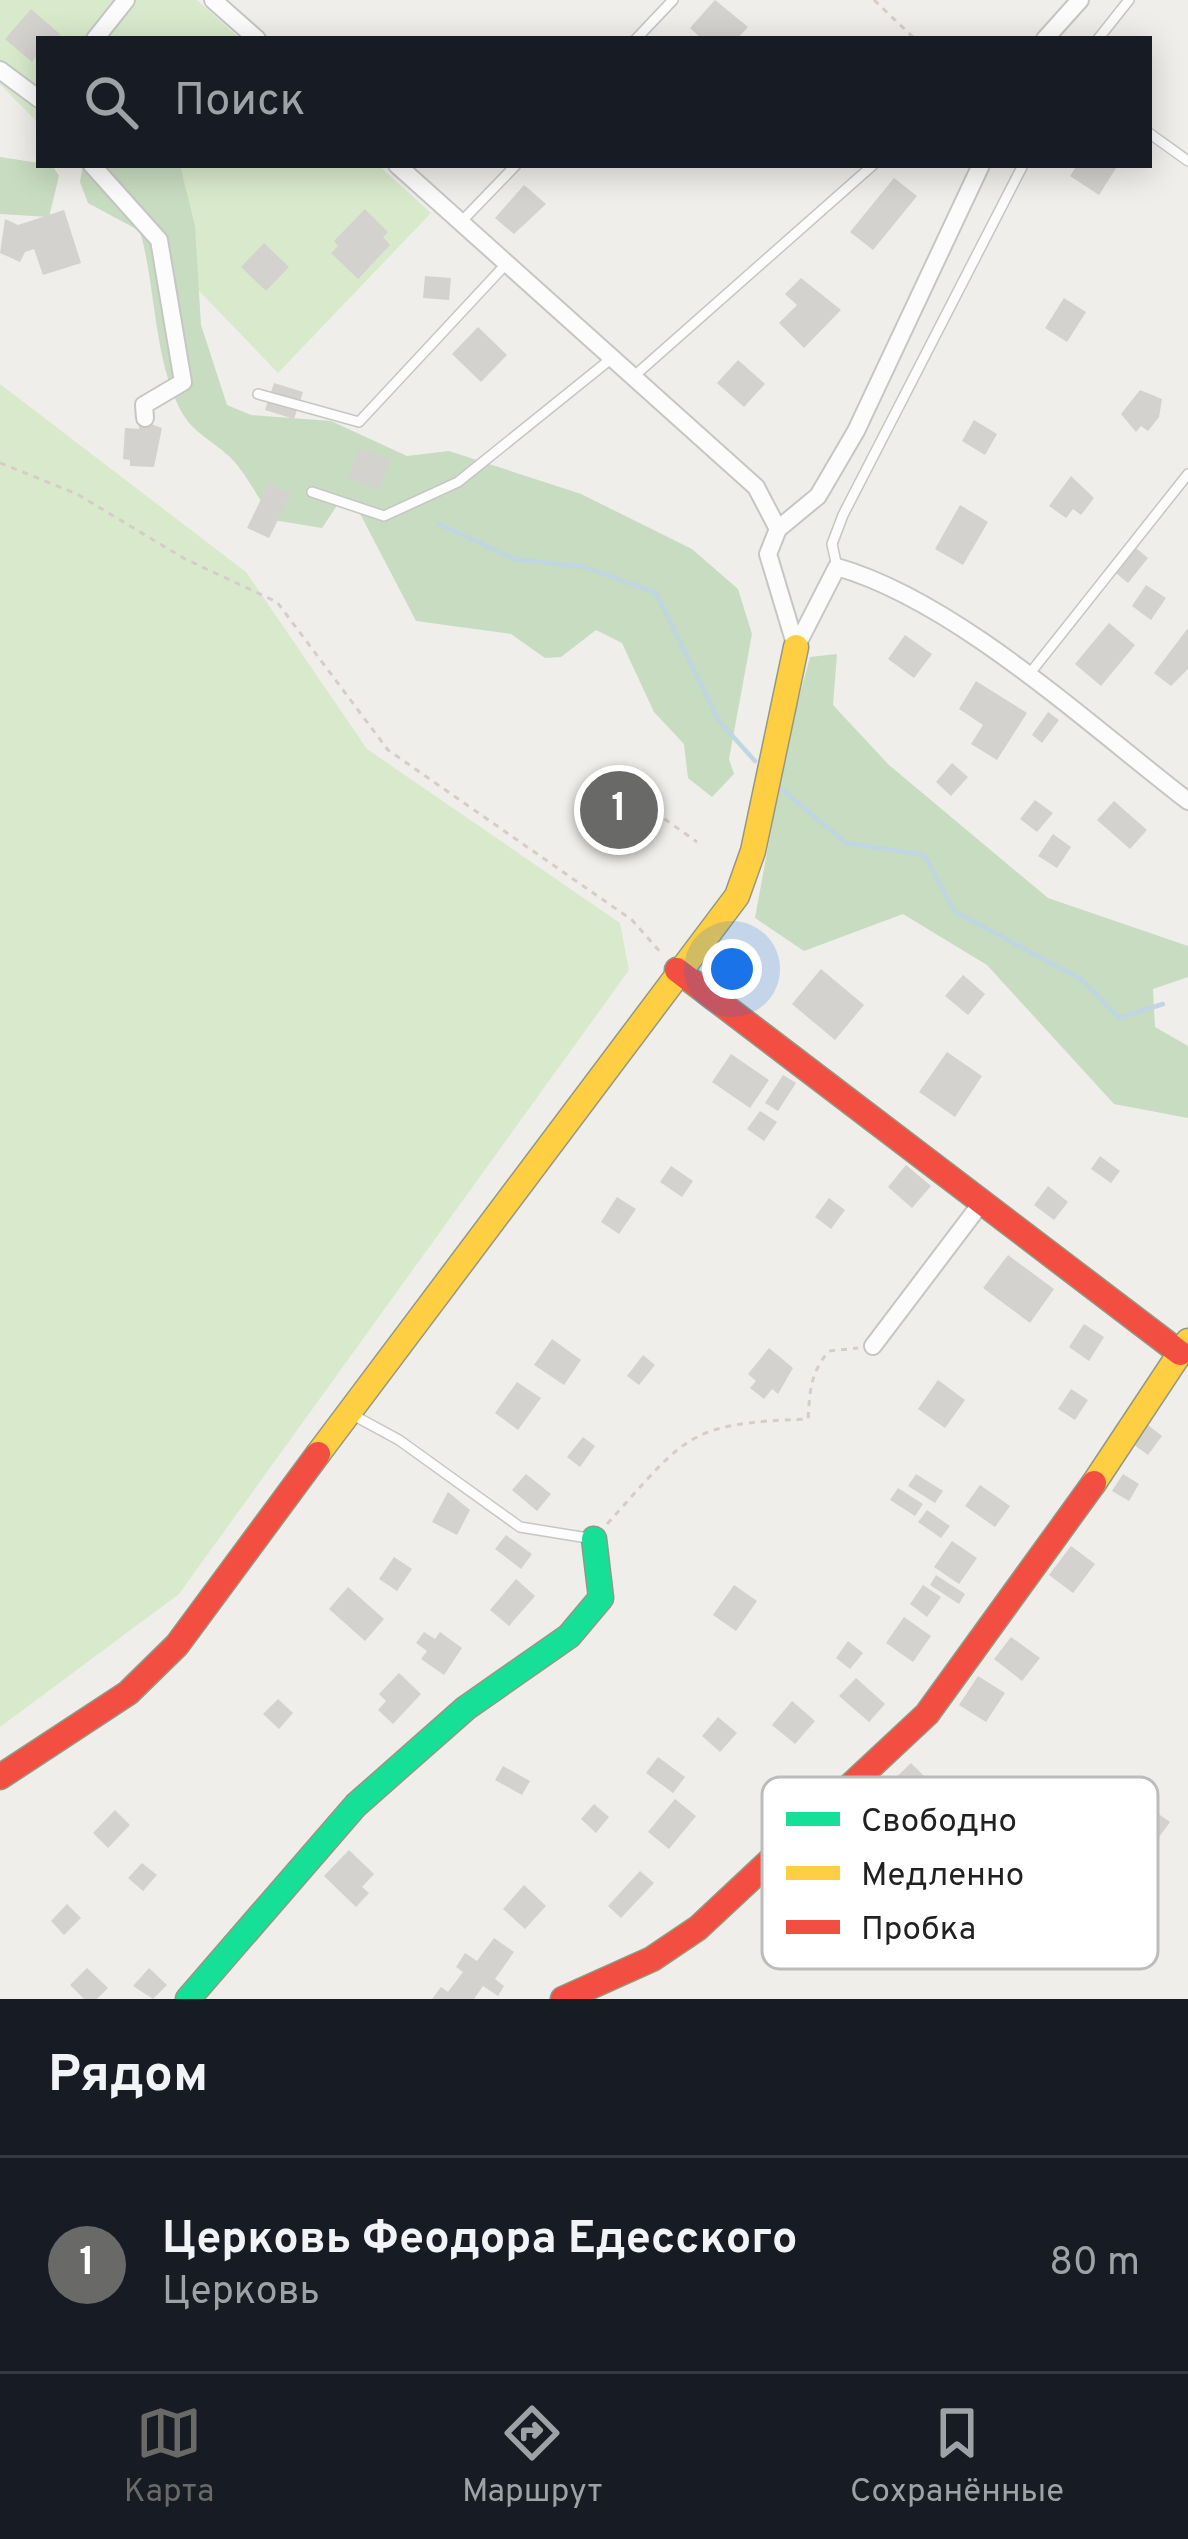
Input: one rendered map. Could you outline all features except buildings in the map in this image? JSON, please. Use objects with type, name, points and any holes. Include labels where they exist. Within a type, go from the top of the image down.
[{"type":"street","points":[[97,36],[126,0]]},
{"type":"street","points":[[213,0],[254,36]]},
{"type":"street","points":[[1048,36],[1079,0]]},
{"type":"street","points":[[0,70],[36,100]]},
{"type":"street","points":[[95,168],[158,240],[183,382],[144,404],[145,418]]},
{"type":"street","points":[[401,168],[756,487],[778,529]]},
{"type":"street","points":[[796,646],[767,562],[778,529],[818,496],[856,431],[980,168]]},
{"type":"street","points":[[0,1777],[128,1693],[177,1646],[676,970],[737,896],[753,851],[796,646],[837,567],[915,600],[1027,677],[1188,801]]},
{"type":"street","points":[[676,970],[982,1202],[1184,1347],[1071,1520],[1010,1594],[927,1714],[860,1777]]},
{"type":"street","points":[[873,1346],[982,1202]]},
{"type":"street","points":[[188,1999],[356,1805],[466,1708],[569,1636],[601,1598],[594,1539]]},
{"type":"street","points":[[563,1999],[652,1959],[698,1928],[762,1868]]},
{"type":"lane","points":[[639,36],[673,0]]},
{"type":"lane","points":[[1100,36],[1129,0]]},
{"type":"lane","points":[[1152,135],[1188,161]]},
{"type":"lane","points":[[461,222],[513,168]]},
{"type":"lane","points":[[633,377],[871,168]]},
{"type":"lane","points":[[837,567],[832,544],[844,515],[1021,168]]},
{"type":"lane","points":[[258,394],[359,422],[507,263]]},
{"type":"lane","points":[[312,492],[384,516],[458,482],[612,358]]},
{"type":"lane","points":[[1027,677],[1188,474]]},
{"type":"lane","points":[[351,1414],[399,1440],[520,1527],[594,1539]]},
{"type":"path","points":[[874,0],[912,36]]},
{"type":"path","points":[[0,463],[77,494],[185,559],[277,602],[388,750],[632,920],[676,970]]},
{"type":"path","points":[[645,806],[698,842]]},
{"type":"path","points":[[594,1539],[680,1444],[722,1424],[808,1419],[811,1378],[819,1362],[829,1352],[873,1346]]},
{"type":"green space","points":[[0,0],[197,0],[237,36],[36,36],[36,121],[0,84]]},
{"type":"green space","points":[[0,157],[54,168],[59,176],[49,217],[0,214]]},
{"type":"green space","points":[[81,168],[381,168],[431,213],[278,373]]},
{"type":"green space","points":[[82,168],[181,168],[195,226],[201,325],[227,405],[251,415],[331,421],[407,456],[449,451],[581,494],[692,549],[738,589],[752,634],[729,759],[734,774],[712,797],[688,778],[684,744],[654,712],[622,643],[596,630],[561,657],[545,658],[511,634],[416,621],[355,504],[340,501],[322,528],[273,520],[237,465],[183,414],[164,363],[140,231],[88,203],[80,182]]},
{"type":"green space","points":[[0,384],[246,572],[367,749],[620,923],[629,970],[179,1594],[0,1727]]},
{"type":"green space","points":[[837,654],[833,705],[889,765],[1048,898],[1188,946],[1188,977],[1153,989],[1155,1027],[1188,1046],[1188,1118],[1114,1104],[987,965],[903,914],[804,951],[755,918],[788,738],[810,657]]},
{"type":"waterway","points":[[439,524],[514,559],[585,567],[656,593],[719,721],[755,761]]},
{"type":"waterway","points":[[778,786],[846,843],[924,855],[954,911],[1082,980],[1119,1018],[1163,1004]]},
{"type":"traffic: fast","points":[[188,1999],[356,1805],[466,1708],[569,1636],[601,1598],[594,1539]]},
{"type":"traffic: slow","points":[[318,1454],[737,896],[753,851],[796,647]]},
{"type":"traffic: slow","points":[[1094,1483],[1188,1341]]},
{"type":"traffic: jam","points":[[677,970],[1180,1353]]},
{"type":"traffic: jam","points":[[0,1777],[128,1693],[177,1645],[318,1454]]},
{"type":"traffic: jam","points":[[860,1777],[927,1714],[1094,1483]]},
{"type":"traffic: jam","points":[[563,1999],[652,1959],[698,1928],[762,1868]]},
{"type":"place","name":"Церковь Феодора Едесского","points":[[619,810]]}]
